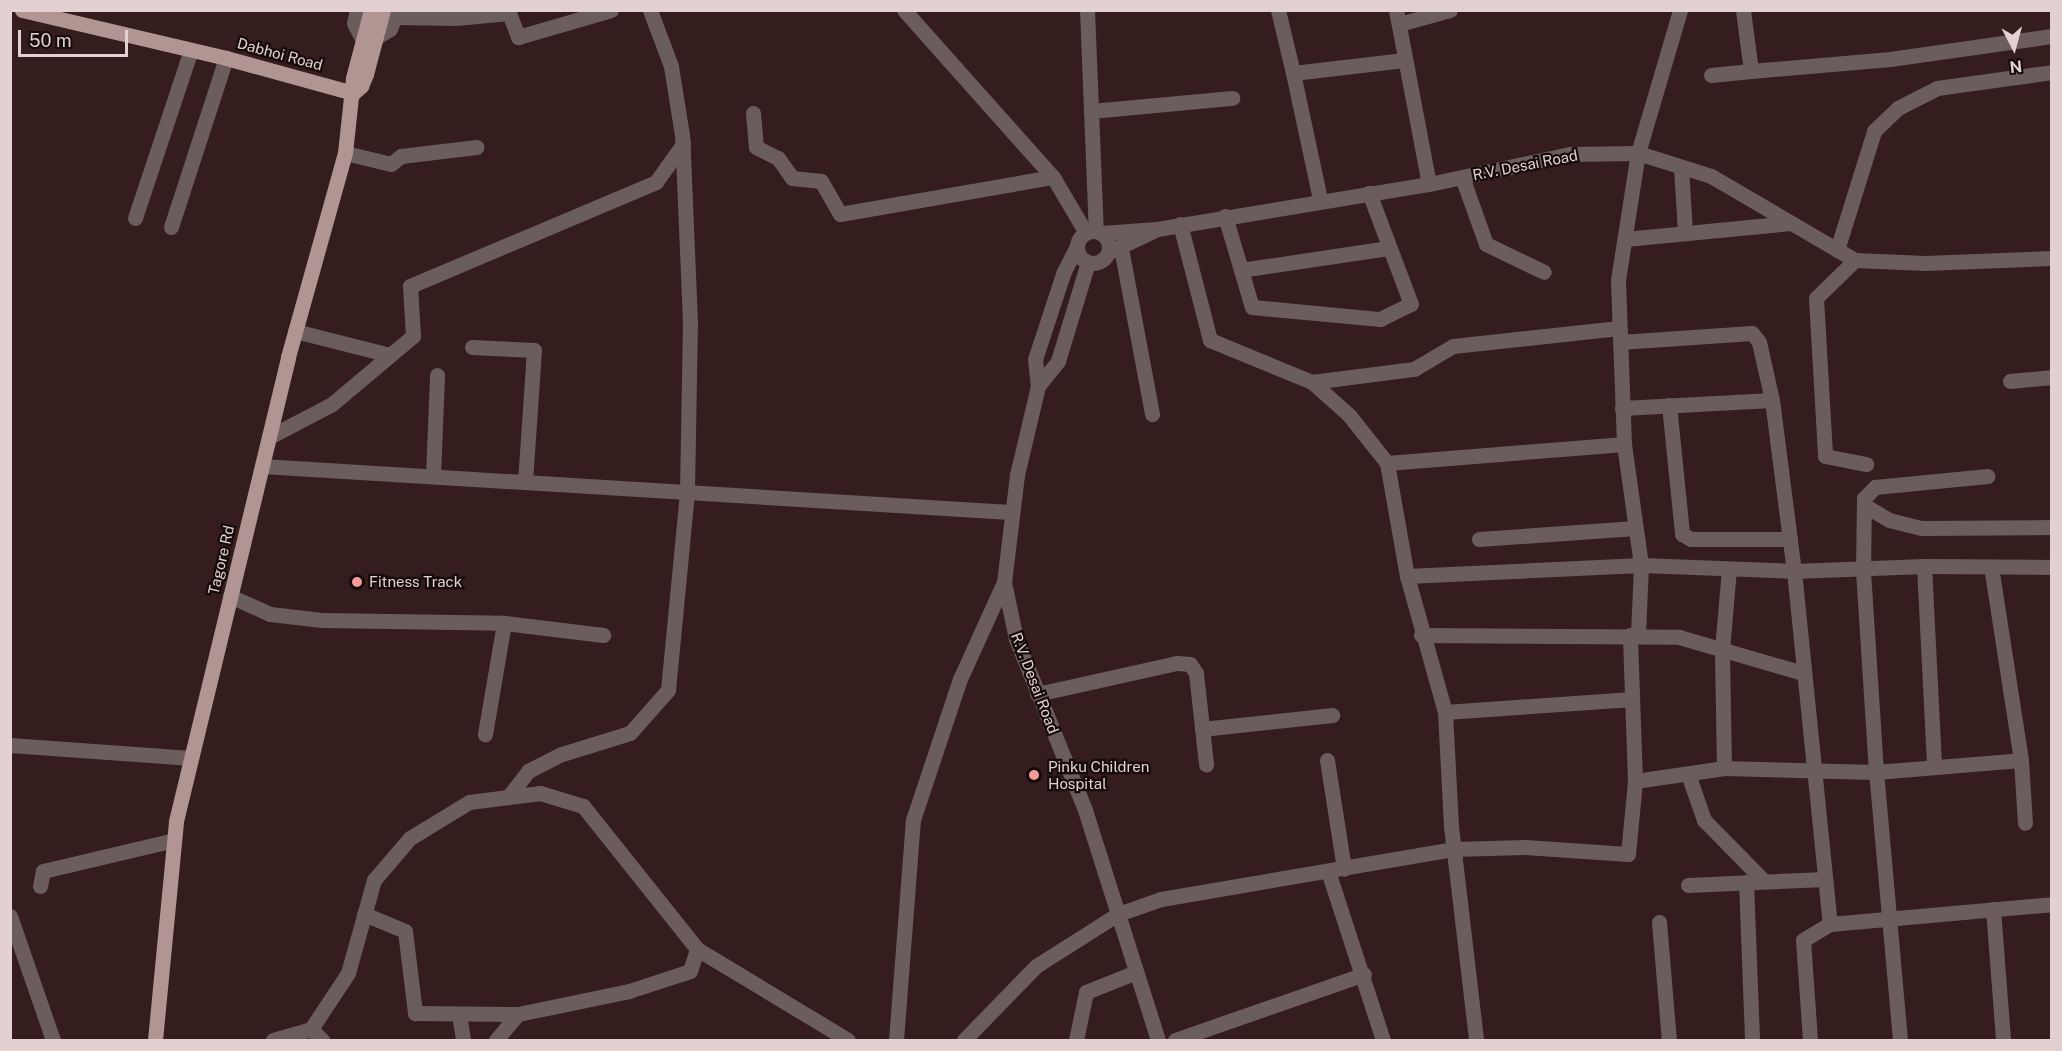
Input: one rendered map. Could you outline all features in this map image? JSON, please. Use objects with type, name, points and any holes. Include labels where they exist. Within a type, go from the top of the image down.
[{"type":"main road","name":"Dabhoi Road","points":[[22,10],[226,58],[353,93]]},
{"type":"main road","points":[[353,93],[362,86],[377,20]]},
{"type":"main road","name":"Tagore Rd","points":[[155,1041],[174,840],[230,596],[295,331],[345,153],[353,93]]},
{"type":"street","points":[[377,20],[456,18],[509,13],[518,37],[611,10]]},
{"type":"street","points":[[508,797],[528,771],[562,754],[630,733],[668,690],[687,492],[690,322],[683,144],[671,66],[650,10]]},
{"type":"street","points":[[904,10],[1053,177],[1090,236],[1108,241],[1115,250],[1152,414]]},
{"type":"street","points":[[1087,10],[1091,111],[1090,236],[1080,256],[1088,262]]},
{"type":"street","points":[[1278,10],[1320,200]]},
{"type":"street","points":[[1429,184],[1397,17],[1450,10]]},
{"type":"street","points":[[964,1041],[1036,966],[1118,914],[1161,899],[1454,849],[1525,847],[1628,854],[1635,782],[1629,699],[1641,564],[1624,444],[1618,280],[1638,153],[1680,10]]},
{"type":"street","points":[[1743,10],[1751,71]]},
{"type":"street","points":[[1711,75],[1890,58],[2052,36]]},
{"type":"street","points":[[135,218],[191,50]]},
{"type":"street","points":[[171,227],[226,58]]},
{"type":"street","points":[[1293,73],[1404,60]]},
{"type":"street","points":[[1837,250],[1874,131],[1898,108],[1937,88],[2052,72]]},
{"type":"street","points":[[1091,111],[1232,98]]},
{"type":"street","points":[[753,113],[756,147],[778,158],[792,178],[820,181],[840,214],[1053,177]]},
{"type":"street","points":[[269,437],[333,404],[413,336],[410,286],[603,207],[656,182],[683,144]]},
{"type":"street","points":[[345,153],[391,164],[401,156],[476,147]]},
{"type":"street","name":"R.V. Desai Road","points":[[1158,1041],[1085,810],[1016,639],[1004,582],[1010,512],[1038,386],[1035,358],[1064,274],[1090,236],[1157,229],[1320,200],[1429,184],[1570,154],[1638,153],[1711,176],[1854,260],[1925,263],[2052,258]]},
{"type":"street","points":[[1681,167],[1685,233]]},
{"type":"street","points":[[1462,177],[1485,244],[1545,272]]},
{"type":"street","points":[[1225,216],[1252,307],[1380,319],[1411,304],[1369,193]]},
{"type":"street","points":[[1624,239],[1791,223]]},
{"type":"street","points":[[1180,224],[1210,340],[1312,382],[1349,415],[1387,464],[1407,576],[1421,635],[1444,712],[1454,849],[1476,1041]]},
{"type":"street","name":"R.V. Desai Road","points":[[1038,386],[1058,361],[1088,262],[1103,260],[1115,250],[1157,229]]},
{"type":"street","points":[[1241,270],[1388,248]]},
{"type":"street","points":[[1854,260],[1816,298],[1825,456],[1866,464]]},
{"type":"street","points":[[295,331],[390,356]]},
{"type":"street","points":[[1312,382],[1414,369],[1453,346],[1620,335],[1752,333],[1759,342],[1772,400],[1794,571],[1830,924]]},
{"type":"street","points":[[472,346],[534,350],[525,482]]},
{"type":"street","points":[[433,476],[436,375]]},
{"type":"street","points":[[2010,381],[2052,377]]},
{"type":"street","points":[[1622,408],[1772,400]]},
{"type":"street","points":[[1669,405],[1682,534],[1691,539],[1790,538]]},
{"type":"street","points":[[1387,464],[1624,444]]},
{"type":"street","points":[[262,466],[1010,512]]},
{"type":"street","points":[[1900,1041],[1876,772],[1863,571],[1864,505],[1867,492],[1875,487],[1987,476]]},
{"type":"street","points":[[1864,505],[1889,520],[1921,528],[2052,527]]},
{"type":"street","points":[[1479,539],[1636,528]]},
{"type":"street","points":[[1407,576],[1641,564],[1794,571],[1863,571],[1924,566],[2052,567]]},
{"type":"street","points":[[1924,566],[1934,765]]},
{"type":"street","points":[[1991,567],[2021,760],[2025,823]]},
{"type":"street","points":[[1724,768],[1722,650],[1729,569]]},
{"type":"street","points":[[896,1041],[913,820],[960,679],[1004,582]]},
{"type":"street","points":[[230,596],[270,614],[322,620],[504,623],[603,635]]},
{"type":"street","points":[[485,734],[504,623]]},
{"type":"street","points":[[1421,635],[1679,637],[1803,673]]},
{"type":"street","points":[[1037,694],[1184,663],[1196,673],[1206,764]]},
{"type":"street","points":[[1444,712],[1629,699]]},
{"type":"street","points":[[1202,729],[1332,715]]},
{"type":"street","points":[[10,745],[192,758]]},
{"type":"street","points":[[1327,759],[1336,870],[1383,1041]]},
{"type":"street","points":[[1635,782],[1724,768],[1814,773],[1876,772],[1934,765],[2021,760]]},
{"type":"street","points":[[1688,774],[1704,820],[1764,881]]},
{"type":"street","points":[[273,1041],[311,1029],[348,972],[374,880],[410,838],[469,802],[540,793],[583,806],[698,949],[848,1041]]},
{"type":"street","points":[[40,886],[44,871],[174,840]]},
{"type":"street","points":[[1688,885],[1826,879]]},
{"type":"street","points":[[1746,882],[1752,1041]]},
{"type":"street","points":[[1810,1041],[1803,940],[1830,924],[2052,904]]},
{"type":"street","points":[[1993,909],[2003,1041]]},
{"type":"street","points":[[364,914],[405,931],[416,1013],[518,1014],[629,991],[690,971],[698,949]]},
{"type":"street","points":[[10,916],[53,1041]]},
{"type":"street","points":[[1659,922],[1669,1041]]},
{"type":"street","points":[[1076,1041],[1086,992],[1136,972]]},
{"type":"street","points":[[1175,1041],[1364,974]]},
{"type":"street","points":[[459,1014],[463,1041]]},
{"type":"street","points":[[496,1041],[518,1014]]},
{"type":"street","points":[[311,1029],[322,1041]]},
{"type":"place","name":"Fitness Track","points":[[357,582]]},
{"type":"place","name":"Pinku Children Hospital","points":[[1034,775]]}]
